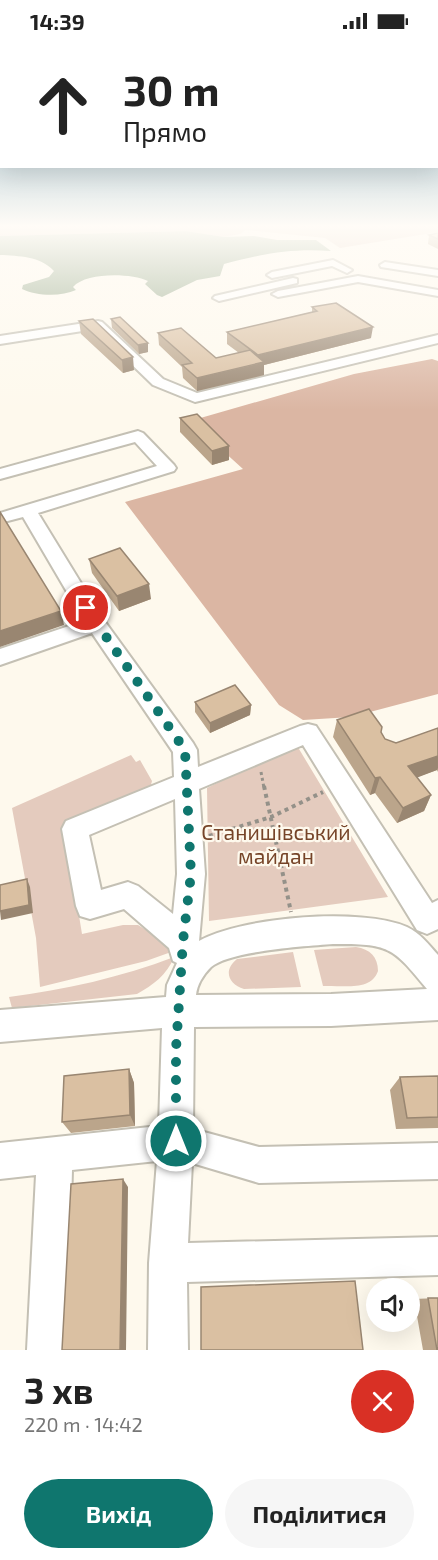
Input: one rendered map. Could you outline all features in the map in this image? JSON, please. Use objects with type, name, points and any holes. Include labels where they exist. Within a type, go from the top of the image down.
[{"type":"street","points":[[227,287],[216,292],[251,292],[263,287]]},
{"type":"street","points":[[243,287],[251,292]]},
{"type":"street","points":[[278,294],[315,287]]},
{"type":"street","points":[[404,287],[438,293]]},
{"type":"street","points":[[0,340],[98,325],[158,382],[195,398],[438,339]]},
{"type":"street","points":[[0,474],[138,436],[168,468],[0,518]]},
{"type":"street","points":[[27,511],[96,624],[185,750],[191,874],[183,941],[176,1049],[176,1141],[168,1263],[168,1350]]},
{"type":"street","points":[[0,657],[96,624]]},
{"type":"street","points":[[183,941],[128,895],[90,906],[75,829],[308,733],[433,917],[398,937]]},
{"type":"street","points":[[181,998],[187,974],[200,957],[217,947],[342,929],[378,932],[398,937],[438,979]]},
{"type":"street","points":[[3,1026],[181,998],[331,1010],[438,1004]]},
{"type":"street","points":[[0,1161],[176,1141],[259,1164],[438,1161]]},
{"type":"street","points":[[47,1350],[55,1155]]},
{"type":"street","points":[[168,1263],[438,1256]]},
{"type":"path","points":[[257,755],[296,934]]},
{"type":"path","points":[[189,843],[271,817],[341,784]]},
{"type":"green space","name":"Станишівський майдан","points":[[296,744],[388,897],[209,921],[207,788]]},
{"type":"green space","points":[[131,755],[136,762],[140,760],[152,781],[148,796],[64,824],[82,934],[123,925],[138,925],[168,943],[174,951],[146,961],[40,987],[36,938],[12,808]]},
{"type":"green space","points":[[356,947],[369,952],[375,958],[378,971],[374,978],[362,985],[323,986],[314,950]]},
{"type":"green space","points":[[293,952],[301,987],[244,989],[234,984],[229,976],[230,968],[237,959]]},
{"type":"green space","points":[[174,957],[168,969],[159,979],[137,994],[12,1008],[9,997],[93,982]]},
{"type":"shaded area","points":[[22,287],[73,287],[76,290],[49,295],[22,289]]},
{"type":"shaded area","points":[[148,287],[183,287],[162,297]]},
{"type":"shaded area","points":[[432,359],[438,361],[438,694],[351,717],[303,720],[279,705],[125,502],[243,469],[190,421],[354,374]]},
{"type":"building","points":[[336,303],[373,327],[258,355],[227,332],[317,311],[312,307]]},
{"type":"building","points":[[120,317],[148,343],[138,345],[111,319]]},
{"type":"building","points":[[93,319],[133,357],[122,360],[79,321]]},
{"type":"building","points":[[181,328],[216,358],[250,350],[264,362],[197,378],[182,365],[192,363],[158,333]]},
{"type":"building","points":[[197,414],[229,446],[212,451],[180,418]]},
{"type":"building","points":[[0,512],[61,611],[0,631]]},
{"type":"building","points":[[120,548],[149,584],[117,596],[89,559]]},
{"type":"building","points":[[235,685],[251,705],[210,723],[195,702]]},
{"type":"building","points":[[369,709],[382,727],[381,732],[385,739],[396,743],[438,728],[438,756],[408,766],[431,795],[403,808],[380,777],[375,778],[337,720]]},
{"type":"building","points":[[27,879],[29,905],[0,911],[0,885]]},
{"type":"building","points":[[129,1069],[130,1115],[62,1122],[64,1076]]},
{"type":"building","points":[[438,1076],[438,1117],[407,1118],[400,1077]]},
{"type":"building","points":[[123,1179],[120,1350],[62,1350],[71,1184]]},
{"type":"building","points":[[355,1281],[363,1350],[201,1350],[201,1287]]},
{"type":"building","points":[[428,1298],[438,1298],[438,1350],[437,1350]]},
{"type":"route","points":[[86,608],[185,750],[191,874],[183,941],[182,985],[176,1049],[176,1141]]}]
